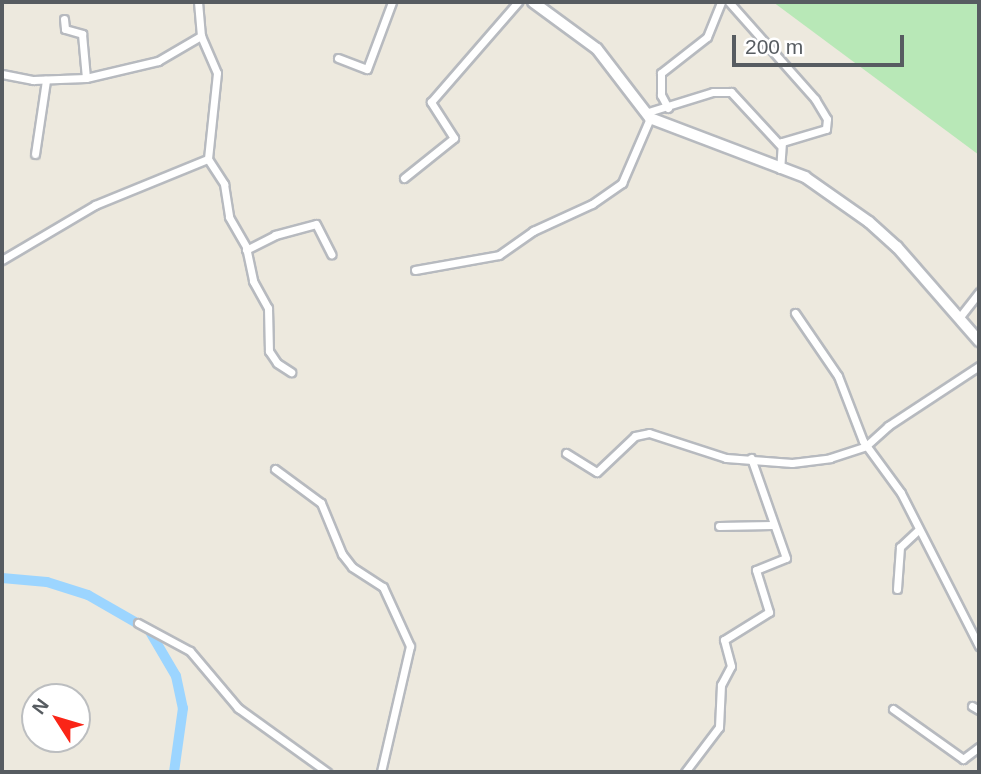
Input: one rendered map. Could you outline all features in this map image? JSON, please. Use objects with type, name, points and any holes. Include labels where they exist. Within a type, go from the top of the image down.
[{"type":"street","points":[[198,2],[201,36],[217,73],[208,159],[224,184],[229,217],[246,250],[253,281],[268,308],[269,351],[291,372]]},
{"type":"street","points":[[338,58],[367,69],[392,2]]},
{"type":"street","points":[[404,178],[454,138],[431,102],[518,2]]},
{"type":"street","points":[[533,2],[597,49],[647,115],[805,177],[880,232],[979,341]]},
{"type":"street","points":[[668,108],[661,95],[661,74],[707,37],[721,2]]},
{"type":"street","points":[[729,2],[815,99],[827,120],[826,129],[787,138],[780,145]]},
{"type":"street","points":[[64,19],[65,29],[82,34],[86,78]]},
{"type":"street","points":[[2,74],[46,80],[86,78],[158,61],[201,36]]},
{"type":"street","points":[[35,154],[46,80]]},
{"type":"street","points":[[647,115],[713,92],[731,92],[780,145],[780,169]]},
{"type":"street","points":[[415,270],[499,255],[533,232],[592,204],[622,183],[647,115]]},
{"type":"street","points":[[2,260],[95,205],[208,159]]},
{"type":"street","points":[[246,250],[275,235],[316,224],[331,254]]},
{"type":"street","points":[[959,318],[979,292]]},
{"type":"street","points":[[795,313],[838,376],[866,446],[901,493],[917,531],[979,646]]},
{"type":"street","points":[[566,453],[597,472],[635,436],[649,433],[694,444],[720,456],[808,462],[866,446],[888,426],[979,366]]},
{"type":"street","points":[[685,772],[719,727],[721,685],[731,666],[724,640],[769,612],[756,570],[786,558],[751,458]]},
{"type":"street","points":[[275,469],[321,503],[342,554],[352,567],[383,587],[410,646],[381,772]]},
{"type":"street","points":[[719,526],[772,524]]},
{"type":"street","points":[[897,589],[900,547],[917,531]]},
{"type":"street","points":[[138,623],[190,651],[238,708],[327,772]]},
{"type":"street","points":[[893,709],[963,759],[979,747]]},
{"type":"green space","points":[[773,2],[979,2],[979,155]]},
{"type":"waterway","points":[[2,578],[47,582],[88,595],[149,630],[176,676],[183,708],[174,772]]}]
